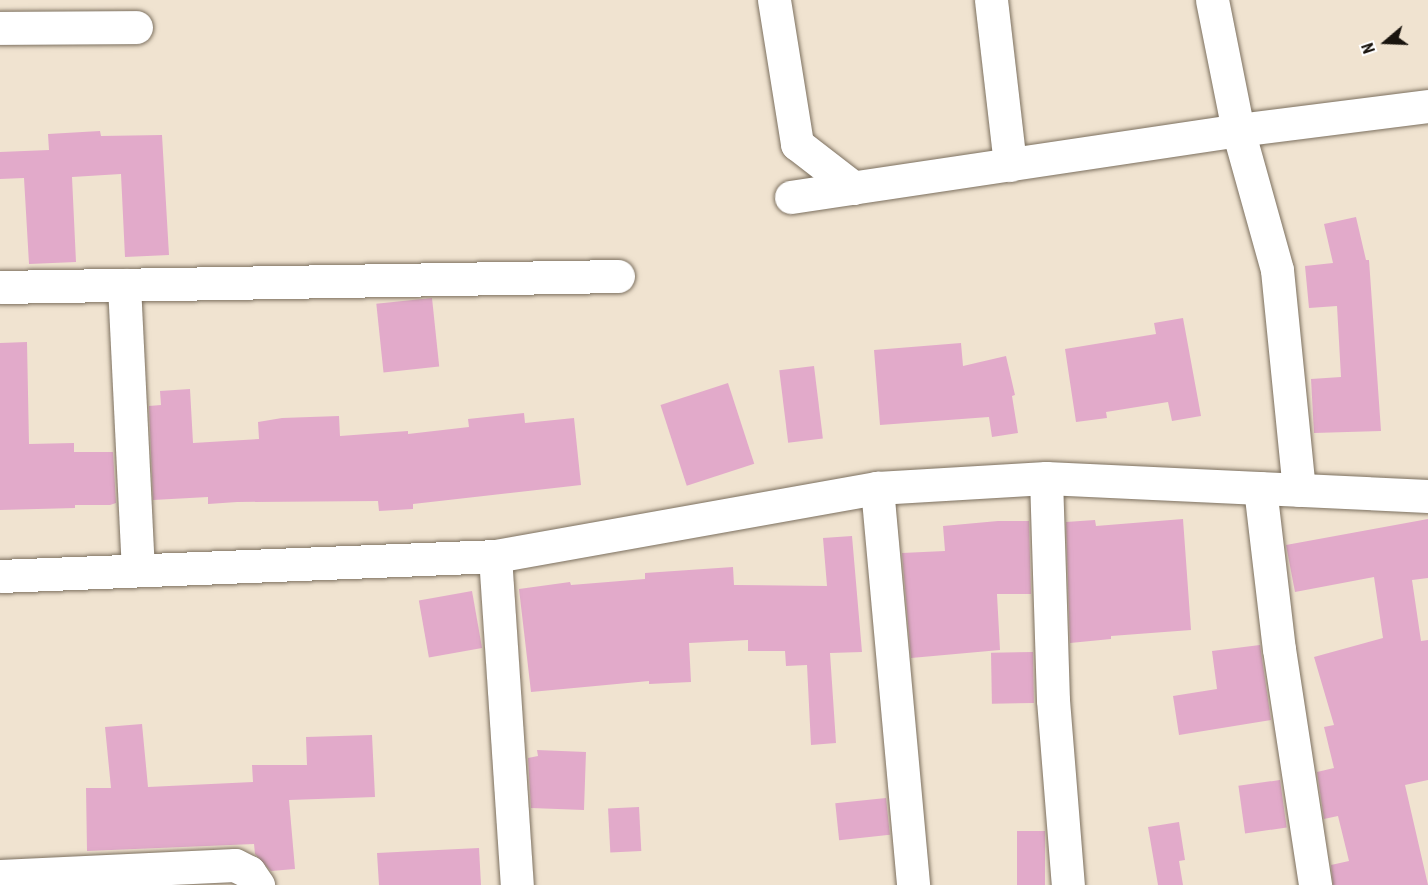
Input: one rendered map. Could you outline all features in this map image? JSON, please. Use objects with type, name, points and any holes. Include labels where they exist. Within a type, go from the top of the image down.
[{"type":"street","points":[[774,0],[797,144],[854,188]]},
{"type":"street","points":[[991,0],[1010,165]]},
{"type":"street","points":[[1212,0],[1238,130],[1277,270],[1299,490]]},
{"type":"street","points":[[0,28],[136,27]]},
{"type":"street","points":[[791,197],[1238,130],[1428,106]]},
{"type":"street","points":[[0,287],[618,276]]},
{"type":"street","points":[[124,285],[138,570]]},
{"type":"street","points":[[0,576],[495,556],[877,488],[1046,478],[1428,496]]},
{"type":"street","points":[[1046,478],[1053,700],[1068,885]]},
{"type":"street","points":[[877,488],[913,885]]},
{"type":"street","points":[[1260,488],[1279,649],[1315,885]]},
{"type":"street","points":[[495,556],[517,885]]},
{"type":"street","points":[[0,876],[235,865],[249,872],[258,885]]},
{"type":"building","points":[[100,131],[101,136],[162,135],[169,255],[125,257],[121,174],[72,177],[76,262],[29,264],[24,178],[0,179],[0,152],[49,150],[48,134]]},
{"type":"building","points":[[1356,217],[1366,260],[1369,260],[1381,431],[1314,433],[1311,379],[1341,377],[1337,306],[1309,308],[1305,266],[1333,263],[1324,224]]},
{"type":"building","points":[[432,298],[439,367],[384,372],[376,304]]},
{"type":"building","points":[[1183,318],[1201,416],[1172,421],[1168,402],[1106,412],[1107,418],[1076,422],[1065,349],[1156,334],[1154,323]]},
{"type":"building","points":[[27,342],[29,444],[74,443],[74,452],[113,452],[116,503],[75,505],[75,508],[0,510],[0,343]]},
{"type":"building","points":[[961,343],[963,366],[1006,356],[1015,395],[1012,396],[1018,433],[992,437],[989,417],[880,425],[874,350]]},
{"type":"building","points":[[814,366],[823,438],[788,443],[779,370]]},
{"type":"building","points":[[728,383],[754,464],[687,486],[660,405]]},
{"type":"building","points":[[190,389],[193,443],[259,439],[258,422],[282,418],[339,416],[340,436],[408,431],[408,434],[469,427],[468,419],[524,413],[525,423],[574,418],[581,485],[413,504],[413,509],[379,511],[378,501],[208,504],[208,497],[153,500],[149,406],[161,405],[160,391]]},
{"type":"building","points":[[1183,519],[1191,630],[1111,636],[1111,639],[1070,643],[1066,522],[1095,520],[1096,526]]},
{"type":"building","points":[[1428,519],[1428,578],[1412,580],[1421,641],[1428,640],[1428,780],[1405,785],[1428,885],[1333,885],[1331,865],[1349,861],[1338,816],[1324,819],[1317,772],[1334,768],[1324,727],[1334,725],[1314,657],[1383,638],[1374,577],[1295,592],[1286,545]]},
{"type":"building","points":[[1029,521],[1031,594],[997,594],[1000,650],[911,658],[902,553],[945,551],[943,526]]},
{"type":"building","points":[[852,536],[862,652],[830,653],[836,743],[811,745],[807,665],[786,666],[785,651],[748,651],[748,640],[689,643],[691,682],[649,684],[649,681],[531,692],[519,589],[570,582],[571,585],[645,579],[645,573],[733,567],[734,585],[827,586],[823,538]]},
{"type":"building","points":[[472,591],[482,648],[429,657],[419,600]]},
{"type":"building","points":[[1260,645],[1271,720],[1179,735],[1173,696],[1217,689],[1212,651]]},
{"type":"building","points":[[1033,652],[1034,703],[992,704],[991,653]]},
{"type":"building","points":[[142,724],[148,787],[253,782],[252,765],[307,765],[306,737],[372,735],[375,797],[289,800],[295,869],[271,871],[255,854],[254,844],[87,851],[86,788],[111,788],[105,727]]},
{"type":"building","points":[[537,750],[586,752],[584,810],[531,808],[528,758],[538,756]]},
{"type":"building","points":[[1280,780],[1287,828],[1245,833],[1238,786]]},
{"type":"building","points":[[886,798],[890,835],[839,840],[835,803]]},
{"type":"building","points":[[639,807],[641,851],[610,853],[608,809]]},
{"type":"building","points":[[1179,822],[1185,860],[1179,861],[1183,885],[1158,885],[1148,827]]},
{"type":"building","points":[[1017,831],[1045,831],[1045,885],[1017,885]]},
{"type":"building","points":[[479,848],[481,885],[379,885],[377,853]]}]
